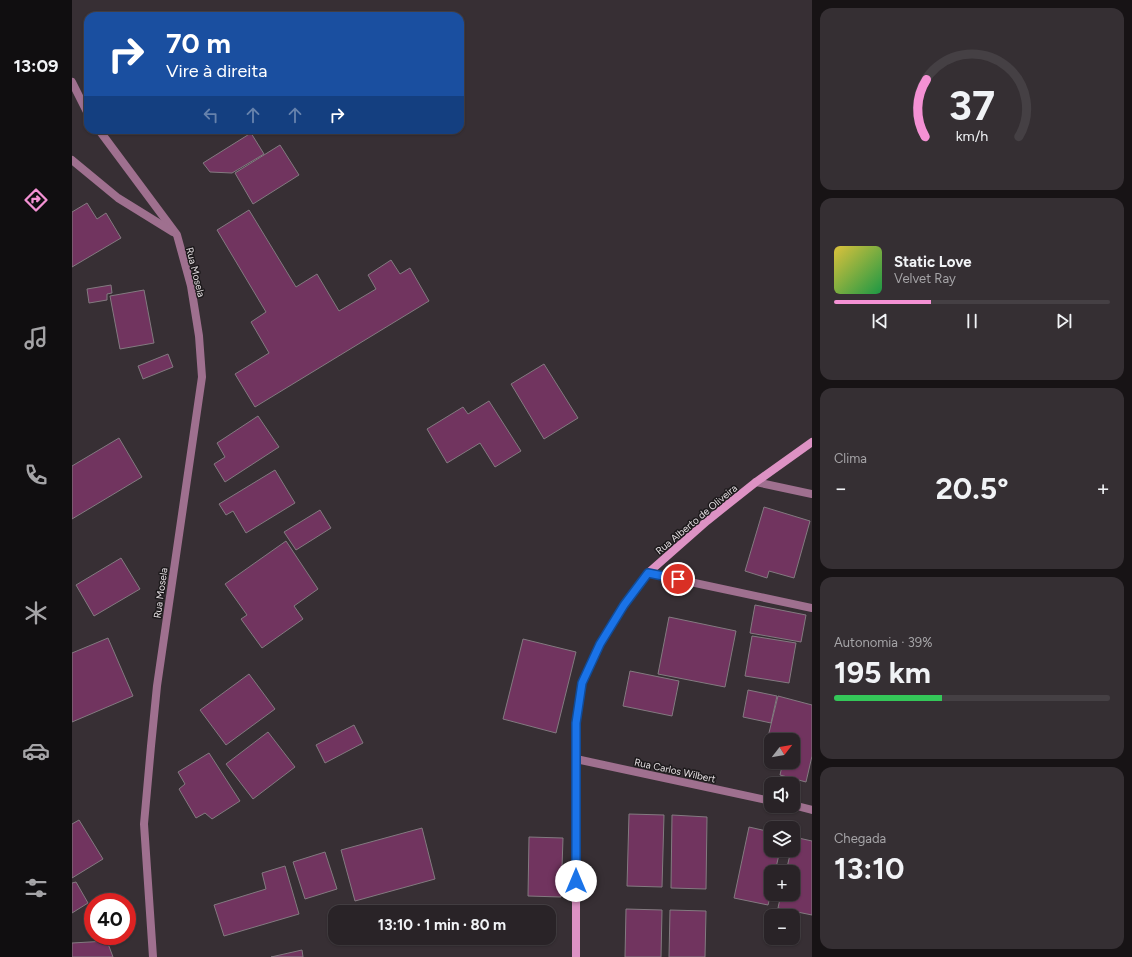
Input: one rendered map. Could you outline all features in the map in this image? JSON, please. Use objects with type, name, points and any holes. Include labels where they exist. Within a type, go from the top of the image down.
[{"type":"street","points":[[72,82],[84,106]]},
{"type":"street","points":[[103,134],[177,235]]},
{"type":"street","points":[[72,160],[118,198],[177,235]]},
{"type":"street","name":"Rua Mosela","points":[[153,957],[144,824],[150,746],[157,686],[202,377],[200,336],[190,286],[177,235]]},
{"type":"street","name":"Rua Alberto de Oliveira","points":[[576,957],[576,723],[582,683],[600,644],[624,605],[648,573],[707,521],[756,482],[812,442]]},
{"type":"street","points":[[756,482],[812,494]]},
{"type":"street","points":[[648,573],[812,608]]},
{"type":"street","name":"Rua Carlos Wilbert","points":[[576,759],[764,799]]},
{"type":"street","points":[[800,807],[812,810]]},
{"type":"building","points":[[249,134],[252,134],[264,154],[232,173],[210,172],[203,163]]},
{"type":"building","points":[[280,145],[299,175],[253,204],[235,173]]},
{"type":"building","points":[[87,203],[97,219],[106,213],[121,238],[72,267],[72,212]]},
{"type":"building","points":[[249,210],[296,287],[317,274],[339,311],[376,289],[368,275],[391,260],[400,274],[410,268],[429,301],[255,407],[235,374],[269,353],[251,322],[266,312],[217,230]]},
{"type":"building","points":[[111,285],[112,293],[107,294],[107,300],[89,303],[87,289]]},
{"type":"building","points":[[144,290],[154,343],[120,349],[110,296]]},
{"type":"building","points":[[168,354],[173,367],[143,379],[138,366]]},
{"type":"building","points":[[544,364],[578,418],[544,439],[511,384]]},
{"type":"building","points":[[489,401],[521,451],[495,467],[480,443],[447,463],[427,429],[463,407],[468,414]]},
{"type":"building","points":[[258,416],[279,447],[225,482],[214,464],[225,457],[217,443]]},
{"type":"building","points":[[119,438],[142,477],[72,519],[72,466]]},
{"type":"building","points":[[275,470],[295,503],[246,533],[233,511],[226,515],[219,504]]},
{"type":"building","points":[[764,507],[810,521],[794,578],[769,571],[767,578],[745,571]]},
{"type":"building","points":[[320,510],[331,528],[296,550],[284,532]]},
{"type":"building","points":[[286,541],[318,589],[294,606],[303,619],[262,648],[241,619],[247,615],[225,584]]},
{"type":"building","points":[[121,558],[140,589],[94,616],[76,585]]},
{"type":"building","points":[[755,605],[806,615],[801,642],[750,633]]},
{"type":"building","points":[[669,617],[736,631],[725,687],[658,674]]},
{"type":"building","points":[[752,636],[796,643],[789,683],[745,676]]},
{"type":"building","points":[[108,638],[133,696],[72,722],[72,653]]},
{"type":"building","points":[[523,639],[576,652],[556,733],[503,719]]},
{"type":"building","points":[[630,671],[679,681],[672,716],[623,706]]},
{"type":"building","points":[[249,674],[275,709],[226,745],[200,710]]},
{"type":"building","points":[[748,690],[777,696],[771,723],[743,717]]},
{"type":"building","points":[[778,696],[812,705],[812,756],[806,782],[800,780],[800,777],[787,777],[780,775],[781,769],[800,769],[800,733],[769,733]]},
{"type":"building","points":[[354,725],[363,743],[325,763],[316,745]]},
{"type":"building","points":[[268,732],[295,767],[253,799],[226,764]]},
{"type":"building","points":[[209,753],[240,801],[212,819],[205,813],[196,818],[179,789],[185,784],[178,772]]},
{"type":"building","points":[[629,814],[664,815],[662,887],[627,886]]},
{"type":"building","points":[[672,815],[707,817],[706,889],[671,888]]},
{"type":"building","points":[[79,820],[103,859],[72,878],[72,824]]},
{"type":"building","points":[[749,827],[764,830],[764,857],[778,857],[777,865],[764,865],[764,901],[769,901],[768,905],[734,898]]},
{"type":"building","points":[[422,828],[435,879],[355,901],[341,850]]},
{"type":"building","points":[[529,837],[563,838],[561,897],[528,896]]},
{"type":"building","points":[[800,838],[812,841],[812,915],[800,913],[800,909],[778,908],[780,901],[800,901],[800,865],[788,865],[789,857],[800,857]]},
{"type":"building","points":[[325,852],[337,889],[305,899],[293,862]]},
{"type":"building","points":[[285,866],[299,914],[224,936],[214,905],[266,889],[262,873]]},
{"type":"building","points":[[76,882],[84,896],[84,906],[72,913],[72,883]]},
{"type":"building","points":[[626,909],[662,910],[661,957],[625,957]]},
{"type":"building","points":[[670,910],[706,911],[705,957],[669,957]]},
{"type":"building","points":[[84,942],[84,945],[108,945],[113,957],[72,957],[72,943]]},
{"type":"building","points":[[302,950],[303,957],[271,957]]},
{"type":"route","points":[[576,881],[576,723],[582,683],[600,644],[624,605],[648,573],[678,579]]}]
